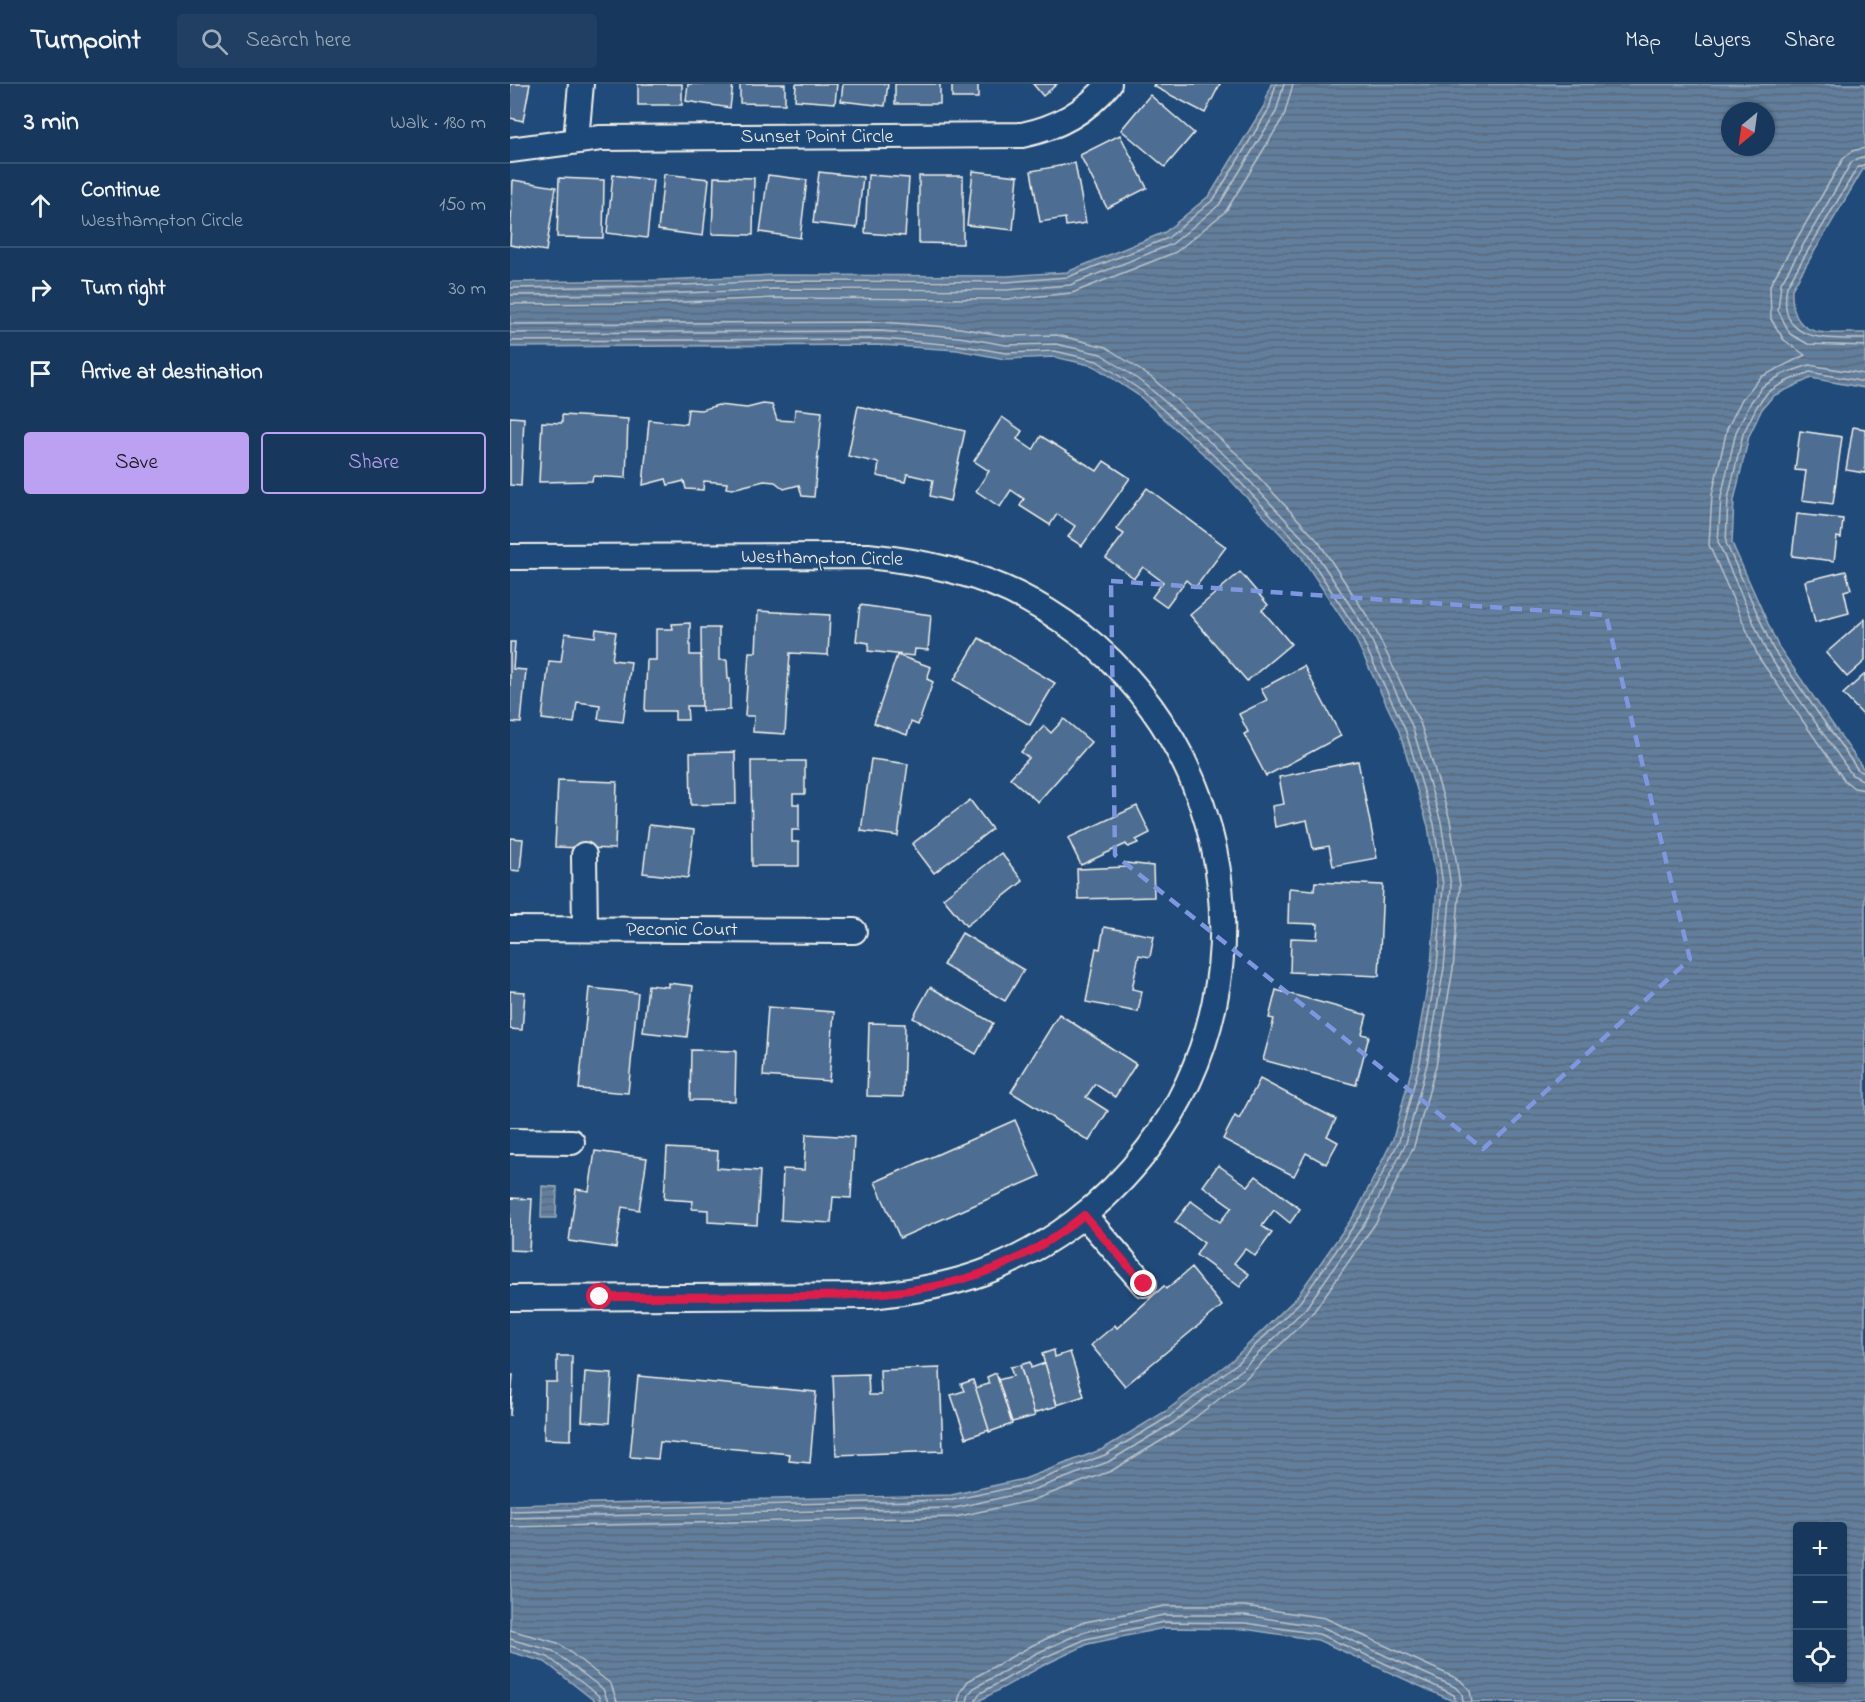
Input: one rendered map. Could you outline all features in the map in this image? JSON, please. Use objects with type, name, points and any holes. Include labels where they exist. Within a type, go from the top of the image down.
[{"type":"street","points":[[576,140],[581,84]]},
{"type":"street","name":"Sunset Point Circle","points":[[510,150],[576,140],[1022,135],[1046,129],[1069,118],[1096,99],[1109,84]]},
{"type":"street","name":"Westhampton Circle","points":[[510,557],[868,556],[917,561],[955,570],[1031,601],[1073,628],[1111,660],[1133,684],[1163,724],[1188,767],[1206,813],[1222,894],[1222,961],[1214,1010],[1200,1056],[1179,1101],[1162,1130],[1132,1170],[1084,1215],[1029,1252],[984,1272],[920,1290],[871,1296],[510,1298]]},
{"type":"street","points":[[584,855],[585,930]]},
{"type":"street","name":"Peconic Court","points":[[510,929],[854,931]]},
{"type":"street","points":[[510,1141],[572,1142]]},
{"type":"street","points":[[1084,1215],[1144,1284]]},
{"type":"highlighted area","points":[[1111,581],[1606,615],[1690,959],[1483,1149],[1115,855]]},
{"type":"water","points":[[1271,84],[1865,84],[1865,166],[1792,289],[1793,306],[1797,318],[1804,326],[1824,333],[1865,333],[1865,388],[1811,378],[1773,396],[1762,409],[1749,436],[1734,500],[1732,543],[1778,646],[1865,771],[1865,1702],[1455,1702],[1318,1640],[1244,1629],[1164,1628],[1088,1644],[977,1702],[596,1702],[545,1662],[510,1652],[510,1505],[951,1495],[1024,1479],[1103,1449],[1166,1411],[1231,1361],[1296,1298],[1357,1211],[1393,1139],[1414,1060],[1431,966],[1437,885],[1428,826],[1399,731],[1355,638],[1301,556],[1221,470],[1138,395],[1094,366],[1055,357],[1005,359],[957,350],[880,345],[510,347],[510,282],[660,280],[774,275],[1007,276],[1067,272],[1165,232],[1210,195],[1264,106]]},
{"type":"water","points":[[542,1186],[557,1187],[556,1218],[541,1218]]},
{"type":"building","points":[[510,84],[530,84],[523,121],[510,118]]},
{"type":"building","points":[[638,84],[682,84],[682,105],[638,105]]},
{"type":"building","points":[[688,84],[733,84],[730,108],[686,101]]},
{"type":"building","points":[[740,84],[785,84],[785,104],[740,103]]},
{"type":"building","points":[[796,84],[837,84],[835,103],[795,100]]},
{"type":"building","points":[[843,84],[888,84],[885,106],[841,101]]},
{"type":"building","points":[[895,84],[940,84],[940,104],[895,104]]},
{"type":"building","points":[[952,84],[978,84],[978,98],[952,98]]},
{"type":"building","points":[[1033,84],[1057,84],[1043,96]]},
{"type":"building","points":[[1154,84],[1220,84],[1205,113],[1153,86]]},
{"type":"building","points":[[1150,95],[1194,133],[1165,167],[1121,130]]},
{"type":"building","points":[[1120,135],[1147,188],[1107,208],[1080,155]]},
{"type":"building","points":[[1075,163],[1086,223],[1066,226],[1065,218],[1040,222],[1031,171]]},
{"type":"building","points":[[973,171],[1018,176],[1013,230],[967,225]]},
{"type":"building","points":[[819,172],[863,177],[857,228],[813,223]]},
{"type":"building","points":[[664,174],[709,179],[703,236],[658,230]]},
{"type":"building","points":[[613,175],[653,180],[647,238],[607,233]]},
{"type":"building","points":[[768,175],[807,180],[800,238],[760,232]]},
{"type":"building","points":[[868,175],[909,178],[905,236],[865,233]]},
{"type":"building","points":[[919,176],[963,176],[963,244],[919,243]]},
{"type":"building","points":[[714,177],[754,178],[753,235],[712,234]]},
{"type":"building","points":[[559,178],[604,180],[603,238],[557,237]]},
{"type":"building","points":[[513,180],[556,187],[546,251],[510,245]]},
{"type":"building","points":[[763,404],[772,405],[777,420],[794,421],[795,409],[822,412],[814,497],[802,496],[799,485],[784,489],[775,482],[764,481],[732,489],[726,488],[727,483],[704,481],[703,490],[686,489],[684,481],[668,485],[666,479],[643,485],[649,420],[686,424],[688,409],[701,410],[718,405],[747,408]]},
{"type":"building","points":[[858,406],[965,431],[950,501],[930,496],[933,480],[907,474],[905,482],[877,476],[879,463],[848,456]]},
{"type":"building","points":[[562,415],[628,419],[626,478],[593,476],[592,481],[539,482],[542,422],[562,423]]},
{"type":"building","points":[[510,417],[524,418],[521,486],[510,485]]},
{"type":"building","points":[[1002,417],[1022,431],[1017,439],[1033,450],[1041,436],[1097,471],[1104,461],[1130,478],[1082,546],[1068,537],[1075,526],[1057,514],[1050,525],[1020,506],[1024,499],[1011,490],[1000,507],[976,491],[989,471],[974,461]]},
{"type":"building","points":[[1853,427],[1865,429],[1865,473],[1846,470]]},
{"type":"building","points":[[1800,431],[1842,437],[1833,504],[1802,500],[1806,471],[1795,470]]},
{"type":"building","points":[[1147,488],[1226,547],[1195,588],[1186,580],[1166,607],[1152,597],[1163,582],[1143,567],[1134,578],[1106,558],[1124,534],[1116,529]]},
{"type":"building","points":[[1797,514],[1843,519],[1841,538],[1837,537],[1834,561],[1792,556]]},
{"type":"building","points":[[1846,571],[1851,589],[1844,591],[1849,613],[1815,622],[1805,581]]},
{"type":"building","points":[[1240,572],[1268,605],[1262,610],[1291,644],[1247,681],[1190,615]]},
{"type":"building","points":[[860,605],[931,615],[928,650],[915,649],[914,656],[868,651],[869,643],[856,641]]},
{"type":"building","points":[[758,611],[830,615],[828,655],[790,653],[785,734],[753,732],[754,716],[745,716],[749,652],[756,652]]},
{"type":"building","points":[[1865,619],[1865,661],[1847,677],[1826,653]]},
{"type":"building","points":[[690,623],[690,655],[701,655],[702,706],[687,706],[688,720],[675,720],[675,711],[645,711],[647,660],[656,660],[656,629],[673,629],[672,624]]},
{"type":"building","points":[[701,628],[719,628],[719,660],[727,660],[728,679],[730,679],[730,710],[702,711]]},
{"type":"building","points":[[596,629],[616,632],[612,660],[631,662],[623,722],[598,719],[600,705],[577,702],[574,723],[542,719],[549,661],[561,662],[565,633],[595,637]]},
{"type":"building","points":[[979,638],[1055,683],[1030,725],[954,680]]},
{"type":"building","points":[[510,642],[515,642],[513,669],[526,670],[521,723],[510,722]]},
{"type":"building","points":[[897,655],[931,667],[927,679],[933,682],[918,725],[911,722],[907,735],[874,723]]},
{"type":"building","points":[[1304,666],[1341,736],[1266,776],[1244,734],[1248,732],[1239,714],[1267,700],[1261,689]]},
{"type":"building","points":[[1865,674],[1865,717],[1843,694]]},
{"type":"building","points":[[1064,719],[1091,742],[1038,802],[1010,778],[1029,758],[1021,752],[1044,726],[1051,733]]},
{"type":"building","points":[[735,752],[736,804],[691,805],[690,753]]},
{"type":"building","points":[[871,759],[908,764],[898,836],[861,831]]},
{"type":"building","points":[[751,761],[805,761],[805,794],[793,794],[793,804],[799,804],[799,830],[792,830],[792,842],[799,842],[799,866],[752,866]]},
{"type":"building","points":[[1358,761],[1377,858],[1333,866],[1329,846],[1313,849],[1307,820],[1275,827],[1272,806],[1284,804],[1279,777]]},
{"type":"building","points":[[558,780],[617,782],[615,849],[555,847]]},
{"type":"building","points":[[970,800],[992,829],[934,873],[912,844]]},
{"type":"building","points":[[1137,806],[1150,833],[1136,840],[1138,843],[1128,847],[1126,844],[1081,865],[1068,838]]},
{"type":"building","points":[[649,825],[694,830],[688,878],[643,873]]},
{"type":"building","points":[[510,838],[523,839],[520,871],[510,870]]},
{"type":"building","points":[[1001,853],[1023,881],[966,926],[943,898]]},
{"type":"building","points":[[1126,863],[1153,866],[1154,897],[1078,899],[1077,869],[1126,867]]},
{"type":"building","points":[[1315,882],[1383,885],[1379,976],[1290,972],[1291,938],[1317,939],[1318,924],[1288,923],[1289,888],[1314,890]]},
{"type":"building","points":[[1104,927],[1154,936],[1150,957],[1139,955],[1132,989],[1142,991],[1138,1012],[1086,1002],[1096,948],[1100,949]]},
{"type":"building","points":[[962,933],[1024,970],[1005,1001],[943,965]]},
{"type":"building","points":[[668,983],[693,986],[687,1037],[643,1032],[648,985],[668,987]]},
{"type":"building","points":[[930,987],[993,1023],[976,1054],[913,1018]]},
{"type":"building","points":[[589,988],[638,993],[628,1093],[579,1089]]},
{"type":"building","points":[[1276,990],[1367,1015],[1362,1034],[1369,1036],[1356,1085],[1263,1060],[1274,1019],[1269,1018]]},
{"type":"building","points":[[510,991],[525,992],[522,1030],[510,1029]]},
{"type":"building","points":[[768,1007],[834,1012],[829,1081],[763,1076]]},
{"type":"building","points":[[1059,1014],[1136,1064],[1115,1097],[1095,1084],[1086,1097],[1108,1111],[1089,1141],[1011,1092]]},
{"type":"building","points":[[869,1023],[905,1024],[903,1097],[867,1096]]},
{"type":"building","points":[[691,1050],[736,1051],[735,1101],[690,1100]]},
{"type":"building","points":[[1260,1079],[1336,1119],[1327,1136],[1338,1142],[1326,1164],[1306,1153],[1294,1176],[1223,1139],[1235,1116],[1239,1119]]},
{"type":"building","points":[[1015,1120],[1040,1176],[900,1238],[875,1182]]},
{"type":"building","points":[[806,1134],[854,1137],[851,1198],[833,1197],[831,1223],[781,1220],[783,1169],[804,1170]]},
{"type":"building","points":[[667,1148],[718,1151],[717,1168],[760,1171],[757,1225],[708,1222],[708,1210],[692,1209],[693,1201],[664,1199]]},
{"type":"building","points":[[595,1151],[647,1158],[639,1210],[622,1207],[616,1248],[569,1241],[576,1189],[589,1191]]},
{"type":"building","points":[[1218,1165],[1248,1186],[1256,1176],[1300,1209],[1290,1223],[1274,1210],[1262,1226],[1272,1233],[1255,1256],[1245,1249],[1234,1263],[1249,1274],[1240,1287],[1196,1255],[1204,1243],[1175,1222],[1191,1201],[1220,1222],[1232,1207],[1203,1186]]},
{"type":"building","points":[[510,1198],[532,1199],[529,1251],[510,1250]]},
{"type":"building","points":[[1191,1268],[1222,1306],[1125,1386],[1091,1345],[1115,1325],[1117,1328],[1164,1286],[1166,1289]]},
{"type":"building","points":[[1054,1350],[1055,1357],[1070,1352],[1084,1396],[1057,1405],[1042,1354]]},
{"type":"building","points":[[557,1356],[572,1356],[571,1440],[544,1439],[545,1382],[557,1382]]},
{"type":"building","points":[[1030,1362],[1031,1368],[1045,1363],[1057,1406],[1034,1413],[1020,1365]]},
{"type":"building","points":[[1020,1365],[1035,1416],[1012,1422],[998,1380],[1013,1376],[1010,1367]]},
{"type":"building","points":[[940,1368],[943,1451],[836,1455],[833,1375],[868,1374],[869,1395],[881,1395],[880,1370]]},
{"type":"building","points":[[585,1372],[612,1374],[609,1423],[582,1421]]},
{"type":"building","points":[[996,1373],[1012,1424],[989,1432],[975,1388],[989,1384],[987,1377]]},
{"type":"building","points":[[510,1375],[513,1375],[510,1416]]},
{"type":"building","points":[[638,1376],[816,1392],[810,1463],[789,1461],[790,1454],[660,1442],[658,1459],[630,1457]]},
{"type":"building","points":[[973,1380],[989,1430],[966,1438],[951,1395],[964,1391],[961,1384]]},
{"type":"route","points":[[600,1297],[871,1296],[920,1290],[984,1272],[1029,1252],[1084,1215],[1144,1284]]}]
